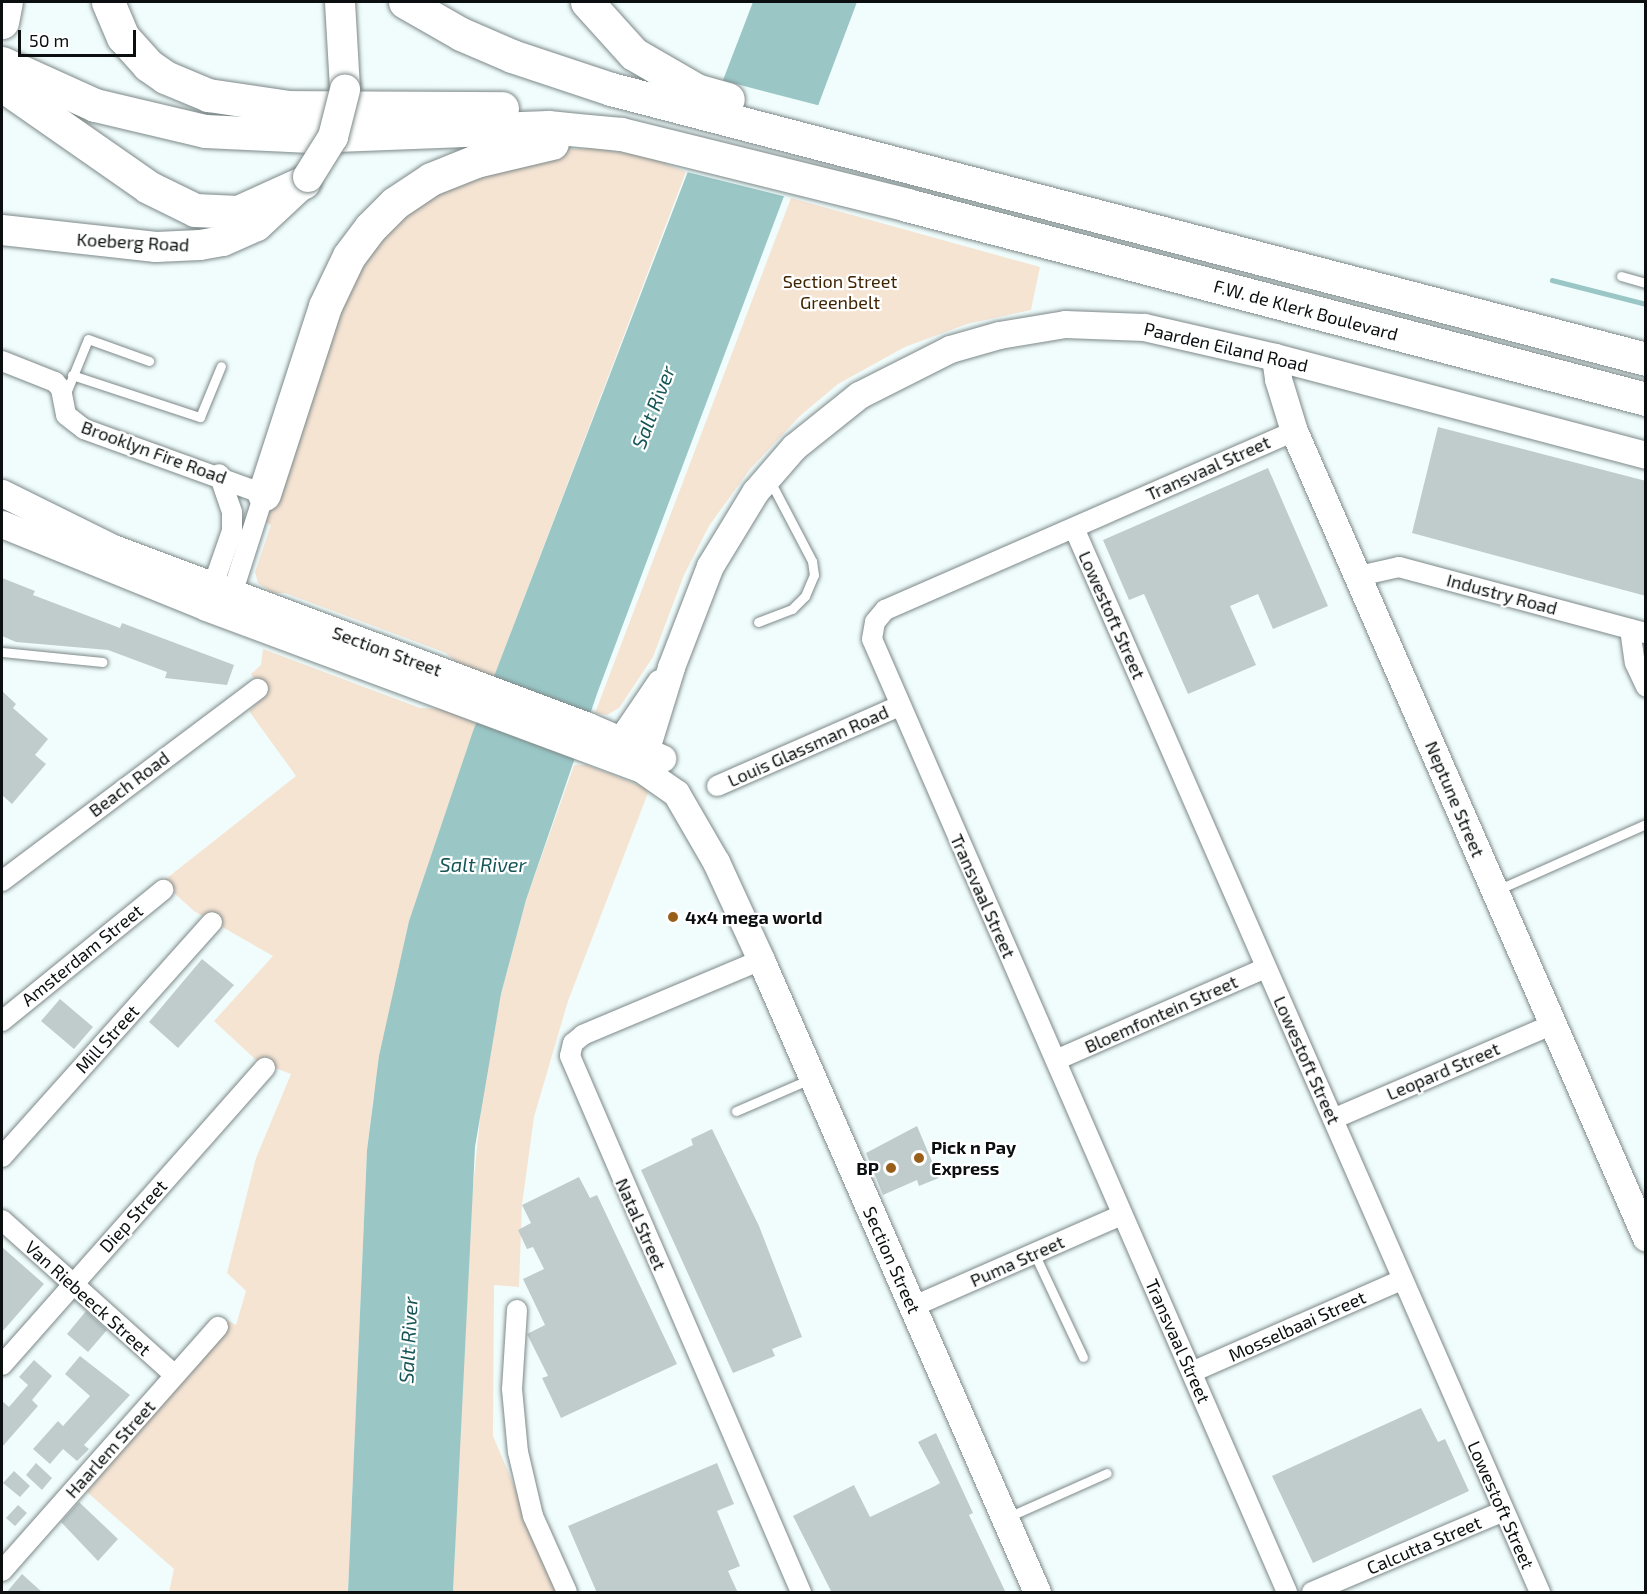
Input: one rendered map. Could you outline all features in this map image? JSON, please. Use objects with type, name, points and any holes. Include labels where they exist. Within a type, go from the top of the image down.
[{"type":"highway","points":[[108,2],[123,37],[148,64],[186,87],[232,101],[289,107],[547,110],[694,128],[815,153],[900,162],[1646,358]]},
{"type":"highway","points":[[405,2],[461,34],[518,59],[694,128],[815,153]]},
{"type":"highway","points":[[587,2],[634,54],[664,74],[694,128]]},
{"type":"highway","points":[[2,63],[95,105],[205,132],[310,136],[548,127],[621,134],[694,128]]},
{"type":"highway","points":[[2,85],[155,192],[195,210],[238,212],[306,180]]},
{"type":"highway","points":[[264,494],[337,279],[370,228],[395,203],[455,168],[540,144],[694,128]]},
{"type":"highway","name":"F.W. de Klerk Boulevard","points":[[815,153],[907,205],[1646,399]]},
{"type":"main road","name":"Koeberg Road","points":[[2,230],[156,247],[200,246],[223,241],[257,226],[306,180],[333,137],[345,90],[341,7]]},
{"type":"street","name":"Paarden Eiland Road","points":[[631,754],[671,667],[710,566],[734,522],[768,476],[818,426],[867,390],[926,358],[999,335],[1065,324],[1144,327],[1275,357],[1646,455]]},
{"type":"street","name":"Neptune Street","points":[[1275,357],[1278,379],[1294,430],[1494,891],[1638,1201],[1646,1238]]},
{"type":"street","name":"Brooklyn Fire Road","points":[[2,361],[55,382],[64,398],[66,415],[84,429],[219,474],[264,494]]},
{"type":"street","name":"Transvaal Street","points":[[1287,1593],[872,639],[880,616],[1294,430]]},
{"type":"street","points":[[219,474],[232,512],[232,531],[219,600]]},
{"type":"street","name":"Section Street","points":[[2,493],[219,600]]},
{"type":"street","points":[[219,600],[264,494]]},
{"type":"street","name":"Section Street","points":[[2,524],[80,558],[219,600],[678,770],[687,782],[716,862],[1037,1593]]},
{"type":"street","name":"Lowestoft Street","points":[[1074,528],[1540,1593]]},
{"type":"street","points":[[2,542],[37,556],[80,558]]},
{"type":"street","name":"Industry Road","points":[[1359,576],[1399,567],[1638,631]]},
{"type":"street","points":[[1638,631],[1635,663],[1646,687]]},
{"type":"street","name":"Beach Road","points":[[2,881],[258,689]]},
{"type":"street","name":"Louis Glassman Road","points":[[717,786],[899,705]]},
{"type":"street","name":"Amsterdam Street","points":[[2,1020],[163,890]]},
{"type":"street","name":"Mill Street","points":[[2,1157],[212,922]]},
{"type":"street","name":"Natal Street","points":[[761,960],[583,1035],[573,1043],[570,1056],[801,1593]]},
{"type":"street","name":"Bloemfontein Street","points":[[1056,1060],[1266,968]]},
{"type":"street","name":"Leopard Street","points":[[1333,1119],[1554,1024]]},
{"type":"street","name":"Diep Street","points":[[2,1365],[265,1068]]},
{"type":"street","name":"Puma Street","points":[[912,1307],[1122,1215]]},
{"type":"street","name":"Van Riebeeck Street","points":[[2,1220],[175,1376]]},
{"type":"street","name":"Mosselbaai Street","points":[[1192,1372],[1402,1280]]},
{"type":"street","points":[[517,1310],[512,1389],[518,1452],[533,1516],[567,1593]]},
{"type":"street","name":"Haarlem Street","points":[[2,1571],[218,1327]]},
{"type":"street","name":"Calcutta Street","points":[[1312,1593],[1504,1511]]},
{"type":"lane","points":[[1621,276],[1646,283]]},
{"type":"lane","points":[[64,398],[88,339],[149,362]]},
{"type":"lane","points":[[72,375],[200,417],[221,366]]},
{"type":"lane","points":[[758,622],[792,609],[805,596],[814,575],[812,561],[768,476]]},
{"type":"lane","points":[[2,652],[103,662]]},
{"type":"lane","points":[[1494,891],[1646,825]]},
{"type":"lane","points":[[736,1111],[812,1078]]},
{"type":"lane","points":[[1034,1253],[1083,1358]]},
{"type":"lane","points":[[1005,1518],[1107,1473]]},
{"type":"green space","points":[[597,148],[666,160],[666,164],[686,172],[494,677],[457,663],[446,653],[285,593],[273,593],[258,583],[255,572],[271,525],[265,522],[337,305],[355,268],[418,197],[551,150]]},
{"type":"green space","name":"Section Street Greenbelt","points":[[791,198],[1040,267],[1031,310],[967,324],[905,347],[838,384],[800,416],[750,469],[709,526],[684,575],[653,657],[619,708],[607,715],[595,713]]},
{"type":"green space","points":[[263,649],[420,708],[441,709],[476,723],[409,921],[373,1099],[367,1151],[348,1592],[169,1592],[174,1569],[87,1492],[229,1321],[236,1325],[246,1291],[227,1273],[256,1158],[291,1074],[275,1068],[269,1072],[214,1021],[273,956],[194,911],[162,882],[296,776],[249,711],[266,695],[251,674],[261,665]]},
{"type":"green space","points":[[574,765],[587,765],[644,787],[648,793],[568,1001],[534,1117],[522,1205],[519,1287],[494,1285],[493,1436],[559,1592],[453,1592],[468,1238],[482,1098],[501,994],[526,900]]},
{"type":"water","name":"Salt River","points":[[753,2],[857,2],[598,691],[526,900],[501,994],[475,1147],[453,1592],[348,1592],[367,1150],[379,1056],[409,921],[473,731]]},
{"type":"pier","points":[[721,80],[821,106],[787,197],[683,171]]},
{"type":"building","points":[[1438,427],[1646,481],[1646,596],[1412,533]]},
{"type":"building","points":[[1268,468],[1328,606],[1273,629],[1258,594],[1230,606],[1256,665],[1188,694],[1144,594],[1129,600],[1103,540]]},
{"type":"building","points":[[2,578],[35,591],[33,595],[120,628],[122,623],[234,665],[227,685],[165,678],[167,672],[108,650],[16,642],[2,636]]},
{"type":"building","points":[[2,691],[16,704],[13,708],[48,739],[35,755],[46,764],[12,804],[2,795]]},
{"type":"building","points":[[202,959],[234,985],[178,1048],[149,1022]]},
{"type":"building","points":[[60,999],[93,1027],[74,1049],[41,1021]]},
{"type":"building","points":[[917,1126],[939,1178],[919,1186],[917,1180],[883,1195],[866,1153]]},
{"type":"building","points":[[712,1129],[759,1226],[802,1337],[772,1349],[775,1356],[733,1373],[641,1170],[693,1145],[691,1139]]},
{"type":"building","points":[[579,1177],[590,1198],[597,1195],[677,1364],[561,1418],[542,1378],[548,1376],[527,1334],[545,1325],[523,1279],[544,1269],[533,1247],[527,1249],[518,1230],[531,1223],[522,1205]]},
{"type":"building","points":[[2,1247],[44,1284],[2,1332]]},
{"type":"building","points":[[86,1311],[107,1330],[88,1352],[67,1334]]},
{"type":"building","points":[[80,1356],[130,1395],[84,1445],[89,1449],[77,1461],[63,1449],[50,1464],[33,1449],[58,1421],[63,1426],[90,1396],[65,1374]]},
{"type":"building","points":[[34,1360],[52,1376],[32,1400],[38,1406],[2,1447],[2,1401],[9,1407],[28,1385],[19,1377]]},
{"type":"building","points":[[1421,1408],[1438,1442],[1445,1439],[1469,1491],[1313,1563],[1272,1476]]},
{"type":"building","points":[[936,1433],[973,1513],[969,1515],[1006,1593],[832,1593],[793,1516],[854,1485],[870,1517],[935,1486],[940,1483],[918,1442]]},
{"type":"building","points":[[36,1463],[52,1478],[42,1490],[26,1475]]},
{"type":"building","points":[[717,1463],[734,1504],[717,1511],[740,1566],[728,1571],[738,1593],[597,1593],[568,1526]]},
{"type":"building","points":[[14,1471],[30,1486],[20,1497],[3,1483]]},
{"type":"building","points":[[79,1502],[118,1539],[98,1561],[61,1522]]},
{"type":"building","points":[[18,1505],[27,1513],[15,1526],[6,1518]]},
{"type":"building","points":[[22,1574],[43,1593],[6,1593]]},
{"type":"waterway","points":[[1552,280],[1646,304]]},
{"type":"place","name":"4x4 mega world","points":[[673,917]]},
{"type":"place","name":"Pick n Pay Express","points":[[919,1158]]},
{"type":"place","name":"BP","points":[[891,1168]]}]
